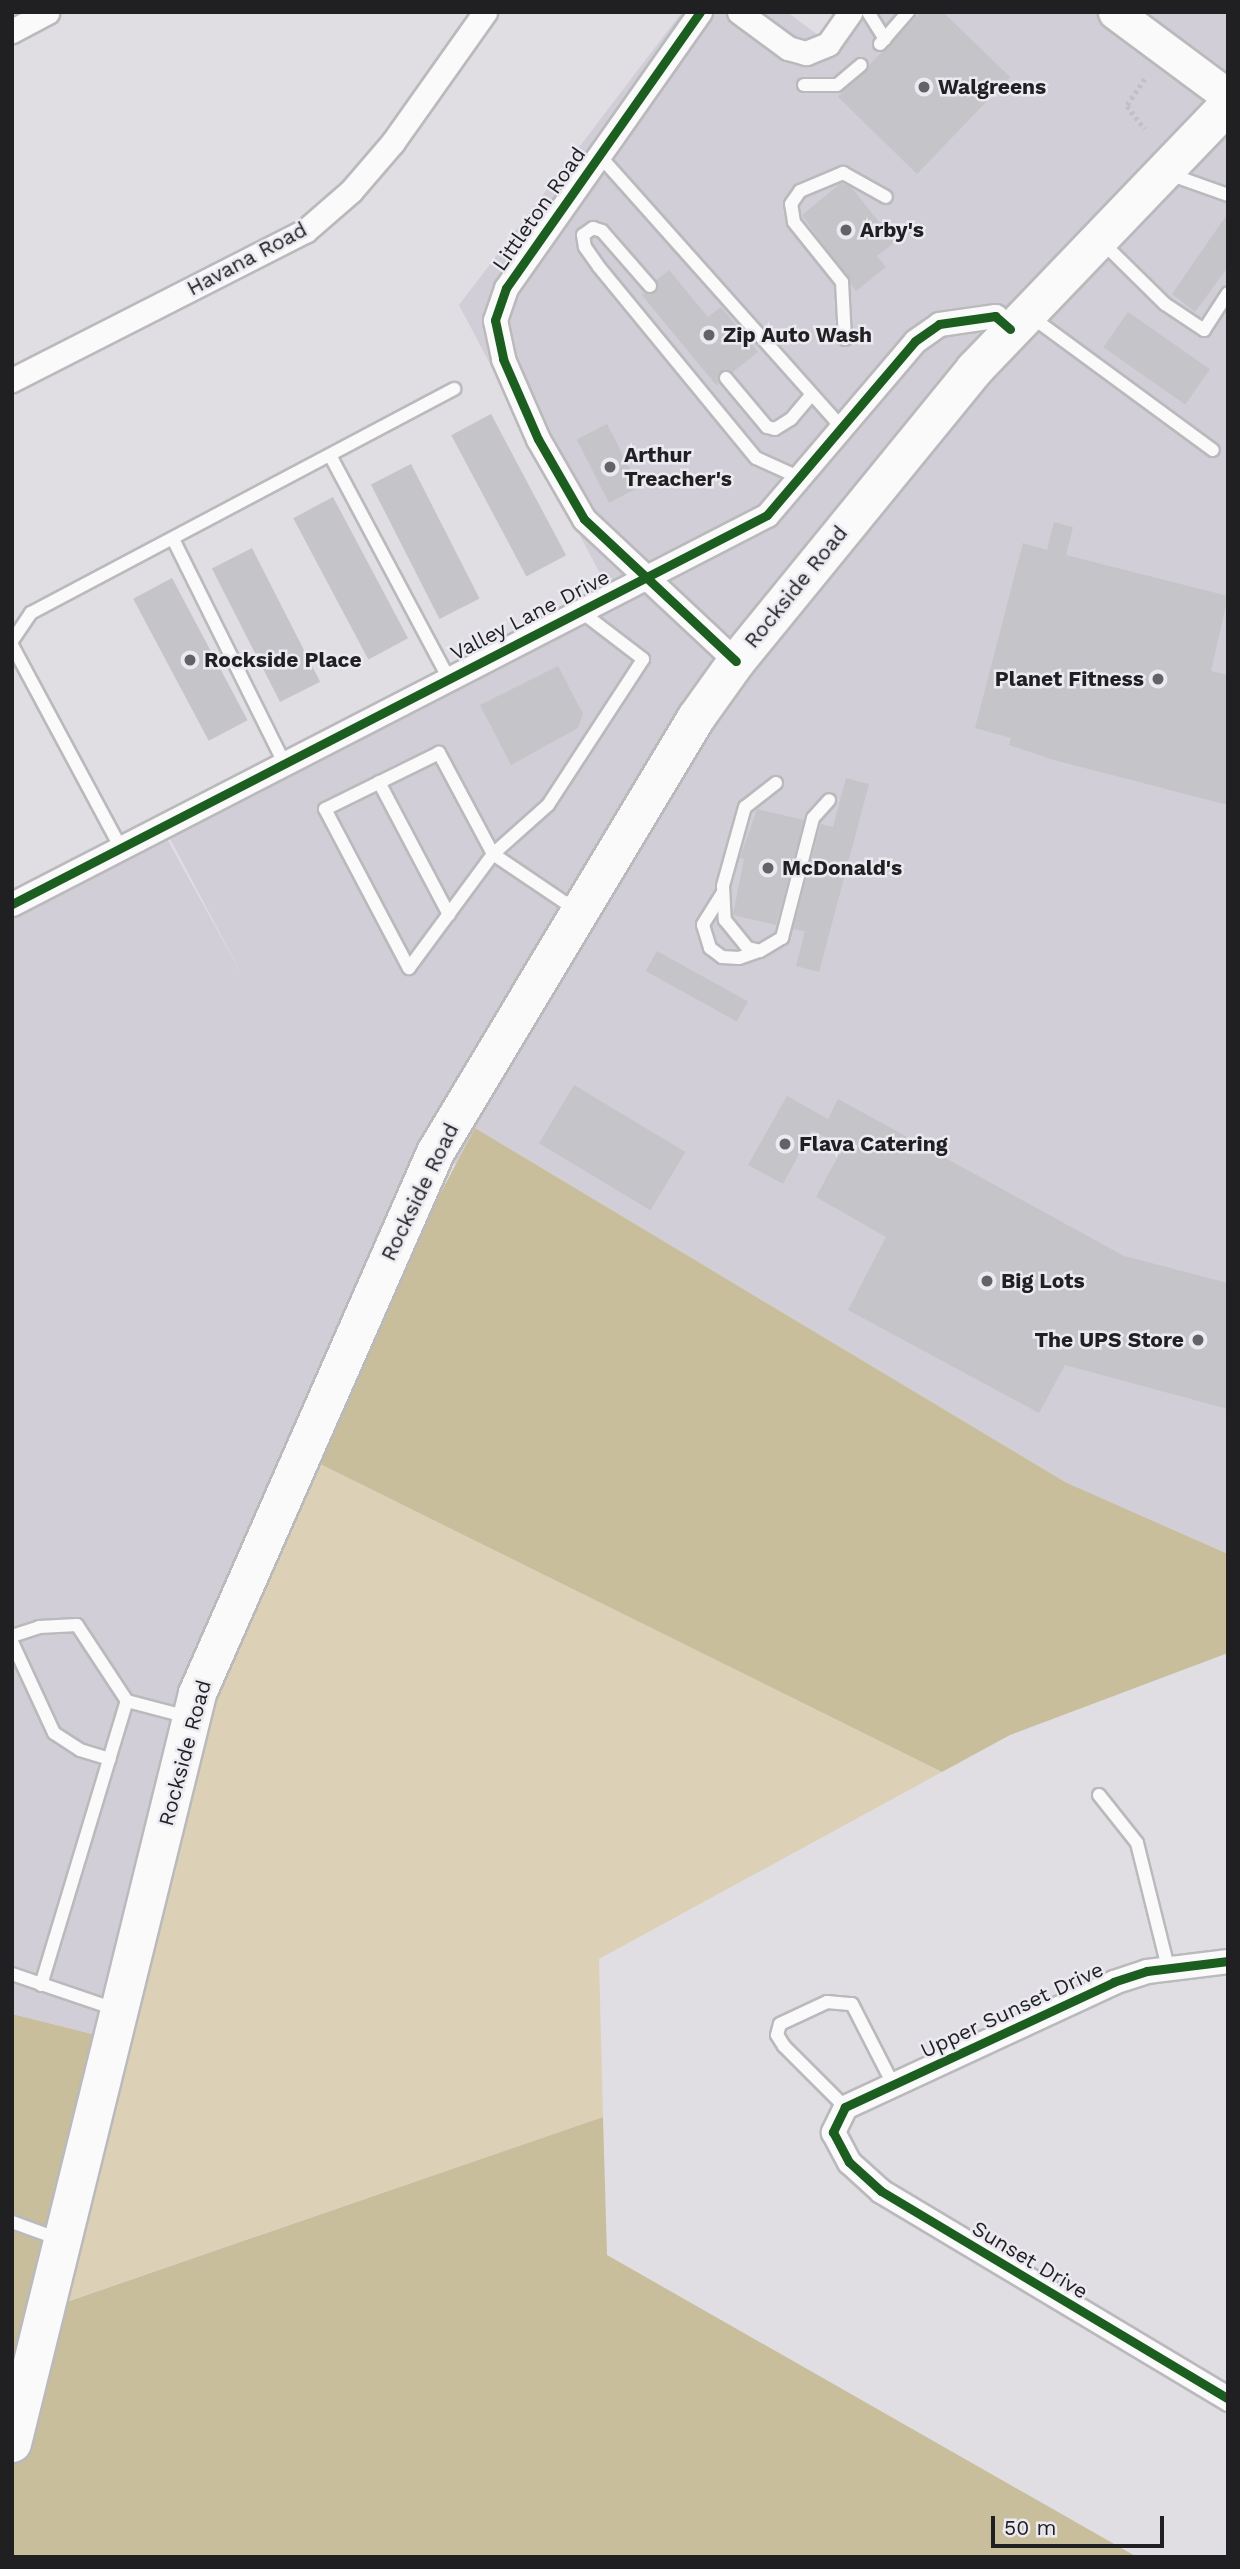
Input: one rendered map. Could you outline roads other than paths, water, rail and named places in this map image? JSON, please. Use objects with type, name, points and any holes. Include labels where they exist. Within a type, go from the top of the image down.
[{"type":"main road","points":[[1132,17],[1228,96]]},
{"type":"main road","name":"Rockside Road","points":[[12,2443],[197,1693],[435,1152],[579,912],[736,661],[1018,321],[1228,104]]},
{"type":"street","points":[[12,31],[47,12]]},
{"type":"street","name":"Havana Road","points":[[12,380],[305,231],[351,191],[393,142],[485,12]]},
{"type":"street","name":"Littleton Road","points":[[700,12],[506,288],[495,320],[496,337],[538,439],[578,508],[597,533],[647,576],[736,661]]},
{"type":"street","points":[[739,12],[788,48],[806,53],[828,44],[850,12]]},
{"type":"street","name":"Valley Lane Drive","points":[[12,904],[284,761],[767,515],[927,331],[950,320],[995,316],[1018,321]]},
{"type":"street","name":"Upper Sunset Drive","points":[[845,2106],[1114,1982],[1168,1967],[1228,1961]]},
{"type":"street","name":"Sunset Drive","points":[[845,2106],[833,2132],[849,2162],[881,2191],[1228,2399]]},
{"type":"lane","points":[[868,12],[883,42],[908,12]]},
{"type":"lane","points":[[804,85],[837,86],[861,65]]},
{"type":"lane","points":[[599,155],[810,396],[842,428]]},
{"type":"lane","points":[[1162,171],[1228,195]]},
{"type":"lane","points":[[845,339],[842,282],[794,222],[791,204],[812,184],[843,173],[886,197]]},
{"type":"lane","points":[[650,286],[602,231],[593,228],[583,235],[585,247],[599,267],[756,458],[800,478]]},
{"type":"lane","points":[[1098,237],[1165,304],[1204,330],[1228,293]]},
{"type":"lane","points":[[1018,321],[1213,450]]},
{"type":"lane","points":[[726,378],[767,427],[775,429],[791,419],[810,396]]},
{"type":"lane","points":[[120,846],[12,643],[31,613],[331,457],[454,389]]},
{"type":"lane","points":[[331,457],[448,677]]},
{"type":"lane","points":[[173,539],[284,761]]},
{"type":"lane","points":[[578,610],[643,659],[548,805],[493,855],[409,968],[325,809],[439,752],[493,855],[579,912]]},
{"type":"lane","points":[[379,782],[449,915]]},
{"type":"lane","points":[[776,783],[745,807],[723,894],[703,926],[710,948],[722,957],[739,958],[760,951],[782,938],[813,818],[828,800]]},
{"type":"lane","points":[[723,894],[725,920],[748,948],[760,951]]},
{"type":"lane","points":[[12,1636],[39,1627],[77,1625],[127,1701],[191,1718]]},
{"type":"lane","points":[[12,1642],[54,1732],[80,1750],[110,1759]]},
{"type":"lane","points":[[41,1985],[127,1701]]},
{"type":"lane","points":[[1099,1795],[1138,1843],[1168,1967]]},
{"type":"lane","points":[[12,1974],[119,2010]]},
{"type":"lane","points":[[845,2106],[784,2046],[777,2035],[780,2024],[827,2002],[852,2004],[892,2084]]},
{"type":"lane","points":[[12,2222],[62,2240]]},
{"type":"place","name":"Walgreens","points":[[924,87]]},
{"type":"place","name":"Arby's","points":[[846,230]]},
{"type":"place","name":"Zip Auto Wash","points":[[709,335]]},
{"type":"place","name":"Arthur Treacher's","points":[[610,467]]},
{"type":"place","name":"Rockside Place","points":[[190,660]]},
{"type":"place","name":"Planet Fitness","points":[[1158,679]]},
{"type":"place","name":"McDonald's","points":[[768,868]]},
{"type":"place","name":"Flava Catering","points":[[785,1144]]},
{"type":"place","name":"Big Lots","points":[[987,1281]]},
{"type":"place","name":"The UPS Store","points":[[1198,1340]]}]
